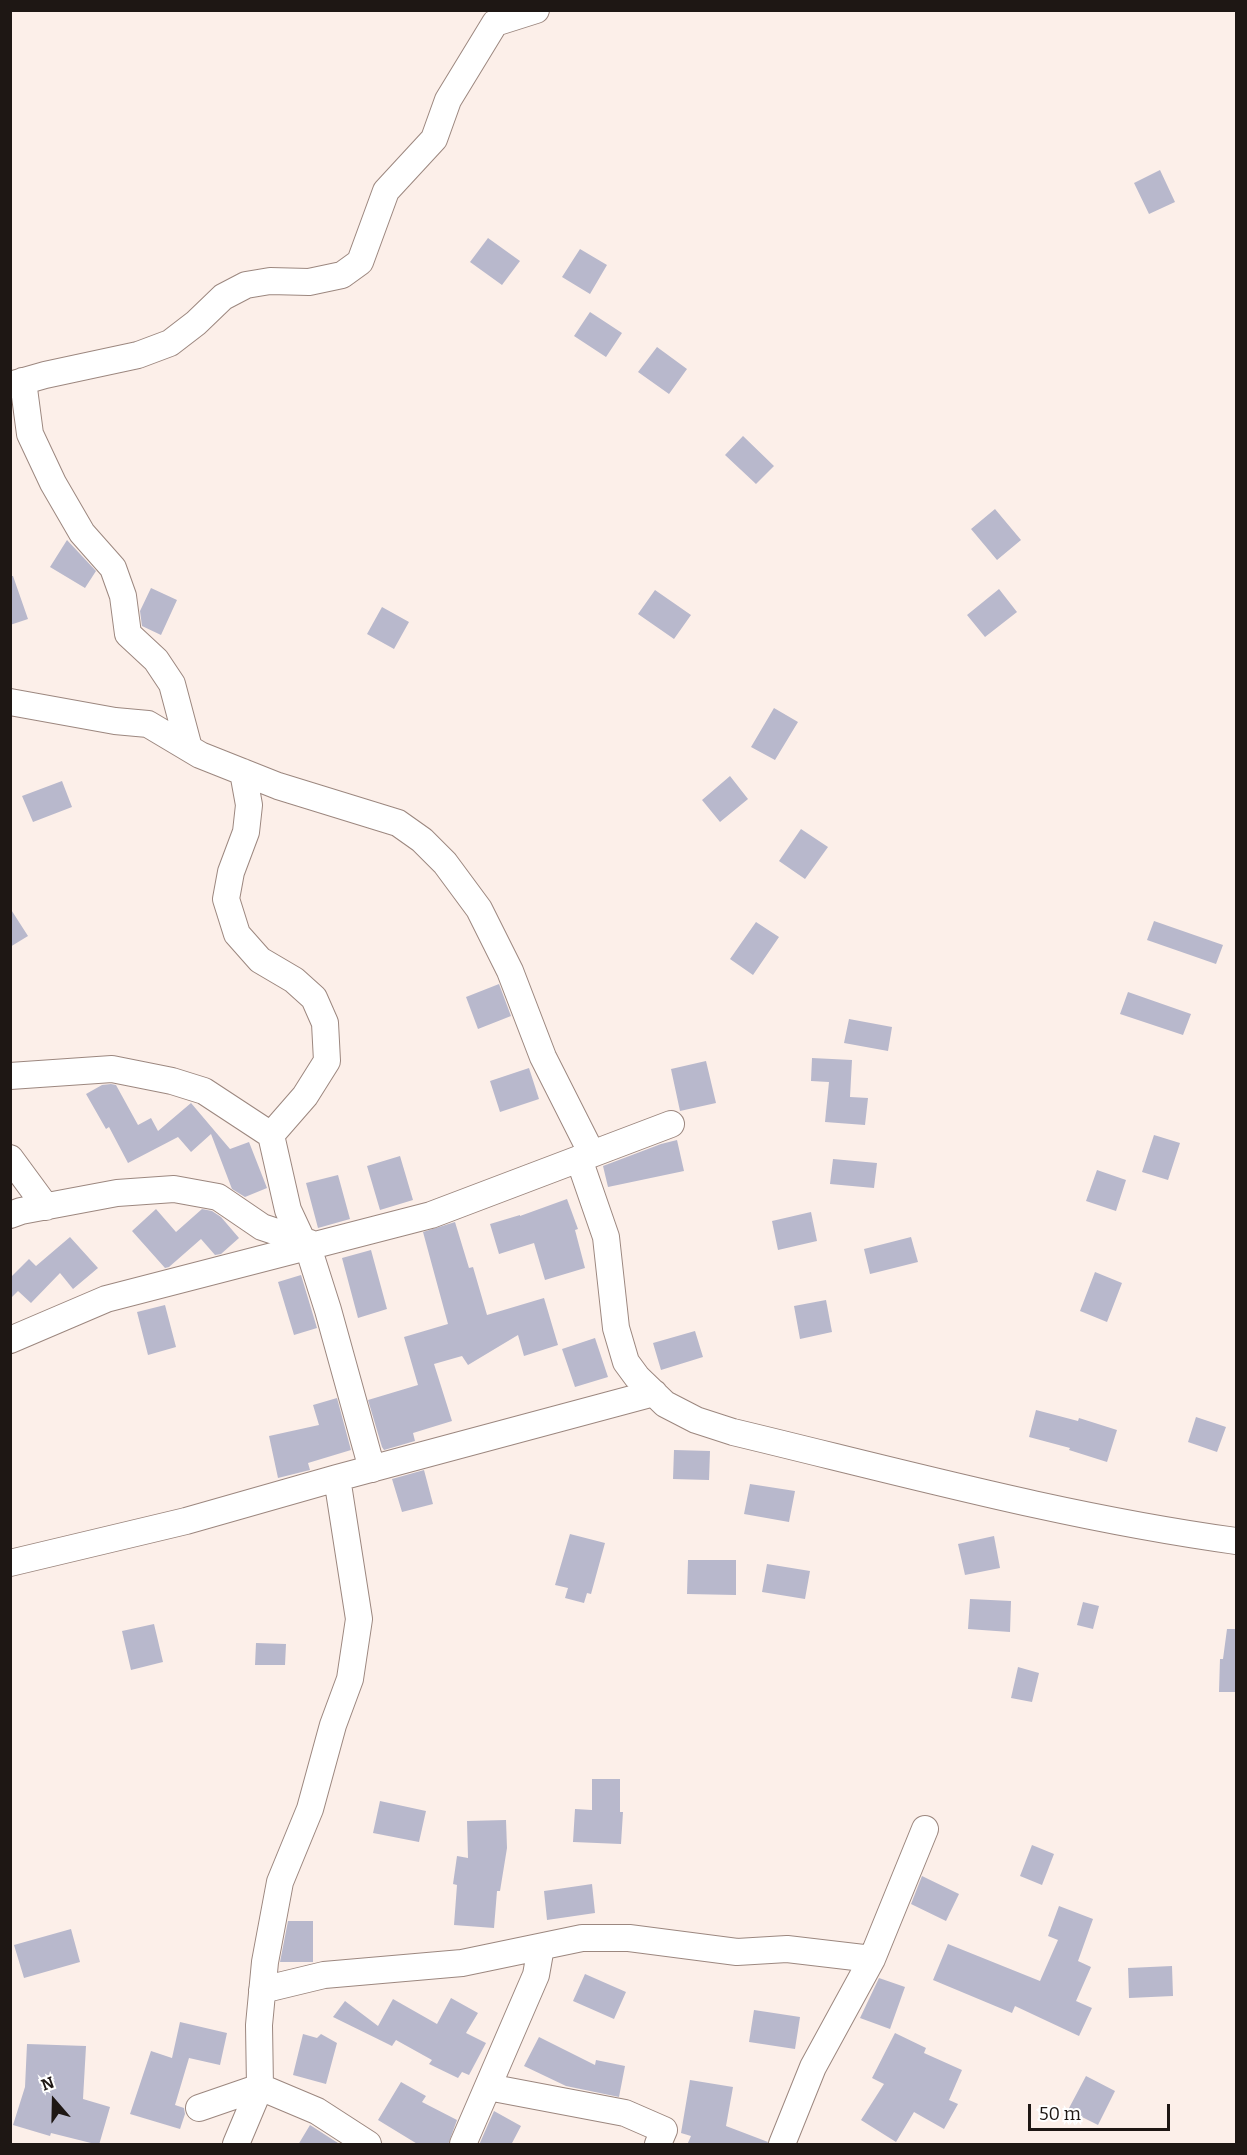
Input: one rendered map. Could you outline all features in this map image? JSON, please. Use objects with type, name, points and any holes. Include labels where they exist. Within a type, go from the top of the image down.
[{"type":"street","points":[[189,748],[172,684],[156,660],[128,634],[123,596],[113,568],[82,533],[53,483],[30,434],[17,383],[138,355],[170,343],[196,323],[223,297],[246,285],[270,281],[309,282],[342,275],[360,262],[386,191],[434,138],[448,100],[495,22],[536,10]]},
{"type":"street","points":[[10,702],[148,724],[200,755],[289,789],[398,823],[422,840],[445,862],[479,909],[510,971],[585,1156],[606,1238],[616,1328],[626,1362],[637,1377],[665,1404],[696,1420],[733,1432],[1020,1501],[1170,1532],[1236,1541]]},
{"type":"street","points":[[243,772],[249,805],[246,832],[231,872],[226,899],[237,934],[260,960],[294,980],[314,999],[325,1023],[327,1061],[305,1096],[271,1135]]},
{"type":"street","points":[[10,1076],[112,1069],[172,1082],[204,1091],[271,1135],[288,1210],[309,1244],[372,1469]]},
{"type":"street","points":[[10,1340],[106,1299],[309,1244],[431,1215],[671,1124]]},
{"type":"street","points":[[10,1158],[46,1207]]},
{"type":"street","points":[[10,1215],[117,1193],[174,1189],[218,1197],[262,1227],[309,1244]]},
{"type":"street","points":[[10,1563],[186,1521],[654,1393]]},
{"type":"street","points":[[236,2145],[260,2086],[259,2025],[262,1990],[280,1882],[310,1809],[333,1725],[350,1679],[359,1619],[337,1478]]},
{"type":"street","points":[[782,2145],[813,2067],[872,1959],[925,1829]]},
{"type":"street","points":[[262,1990],[324,1975],[462,1963],[582,1938],[629,1938],[737,1952],[788,1949],[872,1959]]},
{"type":"street","points":[[463,2145],[536,1976],[541,1947]]},
{"type":"street","points":[[200,2108],[260,2086],[317,2111],[368,2145]]},
{"type":"street","points":[[488,2087],[625,2113],[664,2130],[658,2145]]},
{"type":"building","points":[[1160,170],[1175,202],[1149,214],[1134,183]]},
{"type":"building","points":[[488,238],[520,261],[502,285],[470,262]]},
{"type":"building","points":[[580,249],[607,265],[590,294],[562,277]]},
{"type":"building","points":[[590,312],[622,333],[606,357],[574,336]]},
{"type":"building","points":[[657,347],[687,369],[669,394],[638,372]]},
{"type":"building","points":[[743,436],[774,466],[756,484],[725,455]]},
{"type":"building","points":[[995,509],[1021,540],[997,560],[971,529]]},
{"type":"building","points":[[67,540],[96,571],[85,588],[50,567]]},
{"type":"building","points":[[10,576],[13,576],[28,619],[10,625]]},
{"type":"building","points":[[151,588],[177,600],[161,635],[142,626],[140,611]]},
{"type":"building","points":[[999,589],[1017,612],[985,637],[967,615]]},
{"type":"building","points":[[655,590],[691,615],[674,639],[638,614]]},
{"type":"building","points":[[382,607],[409,622],[394,649],[367,634]]},
{"type":"building","points":[[774,708],[798,722],[775,760],[751,747]]},
{"type":"building","points":[[730,776],[748,799],[720,822],[702,800]]},
{"type":"building","points":[[62,781],[72,807],[33,822],[22,796]]},
{"type":"building","points":[[801,829],[828,847],[805,879],[779,861]]},
{"type":"building","points":[[10,908],[28,936],[10,947]]},
{"type":"building","points":[[1154,921],[1223,945],[1216,964],[1147,940]]},
{"type":"building","points":[[756,922],[779,937],[753,975],[730,959]]},
{"type":"building","points":[[499,984],[511,1016],[478,1029],[466,997]]},
{"type":"building","points":[[1128,992],[1191,1014],[1183,1035],[1120,1014]]},
{"type":"building","points":[[849,1019],[892,1027],[888,1051],[844,1043]]},
{"type":"building","points":[[812,1058],[852,1060],[850,1097],[868,1098],[865,1125],[825,1122],[829,1082],[811,1081]]},
{"type":"building","points":[[706,1061],[716,1103],[680,1111],[671,1069]]},
{"type":"building","points":[[529,1068],[539,1099],[500,1112],[490,1081]]},
{"type":"building","points":[[102,1085],[116,1085],[138,1125],[151,1118],[158,1131],[191,1103],[230,1149],[249,1142],[267,1188],[245,1197],[232,1189],[211,1134],[191,1152],[178,1137],[128,1163],[109,1127],[106,1129],[86,1094]]},
{"type":"building","points":[[1154,1135],[1180,1143],[1168,1180],[1142,1172]]},
{"type":"building","points":[[677,1140],[684,1171],[608,1187],[603,1166]]},
{"type":"building","points":[[400,1156],[413,1200],[380,1210],[367,1166]]},
{"type":"building","points":[[833,1159],[877,1163],[874,1188],[830,1184]]},
{"type":"building","points":[[1097,1170],[1126,1180],[1116,1211],[1086,1201]]},
{"type":"building","points":[[338,1175],[350,1219],[318,1228],[306,1183]]},
{"type":"building","points":[[567,1199],[578,1229],[575,1230],[585,1268],[545,1280],[534,1243],[499,1254],[490,1224]]},
{"type":"building","points":[[156,1209],[176,1232],[202,1209],[212,1211],[221,1217],[239,1238],[221,1254],[215,1255],[201,1239],[165,1268],[132,1231]]},
{"type":"building","points":[[811,1212],[817,1241],[778,1250],[772,1221]]},
{"type":"building","points":[[455,1222],[469,1268],[473,1267],[487,1315],[544,1298],[558,1345],[524,1356],[518,1335],[468,1365],[462,1356],[434,1364],[452,1421],[413,1433],[415,1441],[384,1450],[368,1400],[418,1385],[404,1337],[448,1324],[423,1232]]},
{"type":"building","points":[[70,1237],[98,1268],[73,1289],[60,1273],[31,1303],[18,1291],[10,1299],[10,1278],[29,1259],[36,1266]]},
{"type":"building","points":[[911,1237],[918,1262],[870,1274],[864,1249]]},
{"type":"building","points":[[371,1250],[387,1309],[358,1318],[342,1258]]},
{"type":"building","points":[[1095,1272],[1122,1283],[1107,1322],[1080,1311]]},
{"type":"building","points":[[301,1275],[317,1328],[294,1335],[278,1282]]},
{"type":"building","points":[[826,1300],[832,1332],[800,1339],[794,1306]]},
{"type":"building","points":[[165,1305],[176,1347],[148,1355],[137,1312]]},
{"type":"building","points":[[695,1331],[703,1357],[661,1370],[653,1343]]},
{"type":"building","points":[[595,1338],[608,1377],[575,1387],[562,1349]]},
{"type":"building","points":[[337,1398],[351,1450],[308,1463],[310,1470],[278,1478],[269,1436],[319,1425],[313,1405]]},
{"type":"building","points":[[1036,1410],[1078,1421],[1079,1418],[1117,1430],[1107,1462],[1069,1450],[1070,1448],[1029,1437]]},
{"type":"building","points":[[1196,1417],[1226,1427],[1217,1452],[1188,1442]]},
{"type":"building","points":[[674,1450],[710,1451],[709,1480],[673,1479]]},
{"type":"building","points":[[424,1470],[433,1504],[402,1512],[392,1479]]},
{"type":"building","points":[[750,1484],[795,1491],[789,1522],[744,1514]]},
{"type":"building","points":[[570,1534],[605,1543],[591,1594],[587,1593],[584,1603],[565,1598],[568,1588],[555,1585]]},
{"type":"building","points":[[994,1536],[1000,1568],[965,1575],[958,1544]]},
{"type":"building","points":[[688,1560],[736,1560],[736,1595],[687,1594]]},
{"type":"building","points":[[767,1564],[810,1571],[805,1599],[762,1592]]},
{"type":"building","points":[[970,1599],[1011,1601],[1010,1632],[968,1629]]},
{"type":"building","points":[[1083,1602],[1099,1606],[1093,1629],[1077,1625]]},
{"type":"building","points":[[154,1624],[163,1662],[131,1670],[122,1631]]},
{"type":"building","points":[[1227,1629],[1236,1629],[1236,1692],[1219,1692],[1220,1659],[1223,1659]]},
{"type":"building","points":[[256,1643],[286,1644],[285,1665],[255,1665]]},
{"type":"building","points":[[1018,1667],[1039,1673],[1032,1702],[1011,1698]]},
{"type":"building","points":[[592,1779],[620,1779],[620,1812],[623,1812],[621,1844],[573,1842],[575,1809],[592,1810]]},
{"type":"building","points":[[380,1801],[426,1811],[419,1842],[373,1833]]},
{"type":"building","points":[[506,1820],[507,1848],[500,1891],[497,1891],[494,1928],[454,1925],[457,1885],[453,1884],[457,1856],[468,1858],[467,1821]]},
{"type":"building","points":[[1032,1845],[1054,1854],[1042,1885],[1020,1876]]},
{"type":"building","points":[[922,1876],[959,1894],[946,1921],[911,1904]]},
{"type":"building","points":[[592,1884],[595,1913],[547,1920],[544,1891]]},
{"type":"building","points":[[1059,1906],[1093,1919],[1078,1961],[1091,1967],[1076,2001],[1092,2008],[1079,2036],[1015,2006],[1012,2013],[933,1980],[948,1944],[1040,1981],[1058,1940],[1048,1936]]},
{"type":"building","points":[[288,1921],[313,1921],[313,1962],[280,1962]]},
{"type":"building","points":[[71,1929],[80,1962],[24,1978],[14,1945]]},
{"type":"building","points":[[1172,1966],[1173,1996],[1129,1998],[1128,1968]]},
{"type":"building","points":[[585,1974],[626,1992],[614,2019],[573,2001]]},
{"type":"building","points":[[879,1978],[905,1987],[890,2029],[860,2018]]},
{"type":"building","points":[[451,1998],[478,2013],[466,2033],[486,2043],[469,2075],[462,2072],[458,2078],[429,2064],[432,2060],[396,2040],[392,2046],[333,2017],[345,2001],[378,2026],[393,1999],[437,2024]]},
{"type":"building","points":[[754,2010],[800,2017],[795,2049],[749,2042]]},
{"type":"building","points":[[180,2022],[227,2033],[220,2065],[189,2058],[175,2105],[184,2108],[185,2114],[180,2129],[130,2114],[151,2051],[172,2058]]},
{"type":"building","points":[[895,2033],[926,2048],[924,2053],[962,2070],[949,2100],[958,2104],[944,2129],[914,2112],[896,2142],[861,2120],[884,2084],[872,2078]]},
{"type":"building","points":[[303,2034],[317,2038],[321,2034],[337,2043],[326,2084],[293,2075]]},
{"type":"building","points":[[539,2037],[595,2065],[596,2060],[625,2066],[619,2097],[566,2086],[524,2066]]},
{"type":"building","points":[[27,2044],[86,2046],[83,2099],[110,2107],[99,2145],[51,2133],[50,2136],[13,2125],[25,2087]]},
{"type":"building","points":[[1086,2076],[1115,2091],[1098,2125],[1068,2110]]},
{"type":"building","points":[[690,2080],[733,2087],[726,2126],[768,2142],[767,2145],[687,2145],[691,2136],[681,2133]]},
{"type":"building","points":[[401,2082],[426,2096],[422,2102],[457,2120],[448,2145],[419,2145],[378,2120]]},
{"type":"building","points":[[494,2111],[521,2126],[511,2145],[479,2145]]},
{"type":"building","points":[[310,2125],[341,2145],[298,2145]]}]
